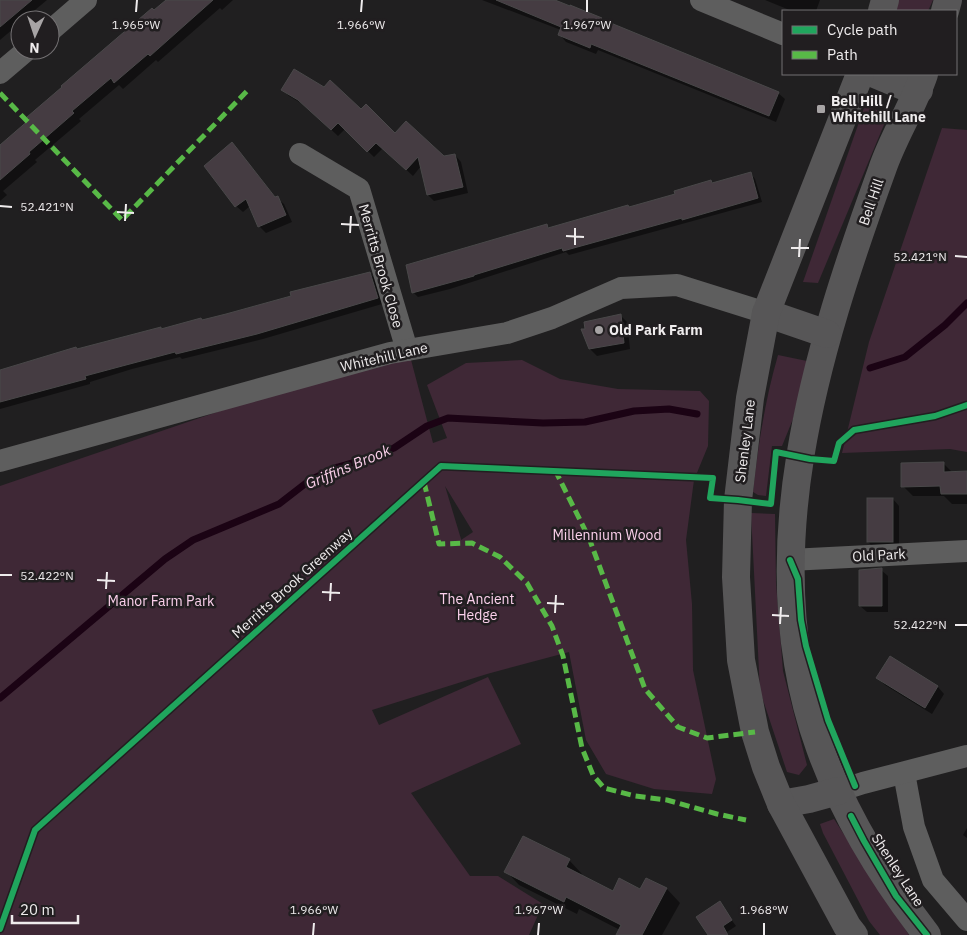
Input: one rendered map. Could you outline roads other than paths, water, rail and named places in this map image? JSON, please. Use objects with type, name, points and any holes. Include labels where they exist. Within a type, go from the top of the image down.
[{"type":"main road","points":[[827,334],[766,313],[860,75]]},
{"type":"main road","points":[[877,75],[906,87],[922,82]]},
{"type":"main road","name":"Bell Hill","points":[[827,334],[883,167],[922,82]]},
{"type":"main road","name":"Shenley Lane","points":[[766,313],[750,398],[738,500],[736,577],[741,660],[755,732],[766,767],[781,804],[847,926],[854,935]]},
{"type":"main road","name":"Shenley Lane","points":[[827,334],[800,457],[790,560],[793,622],[799,671],[820,748],[838,791],[896,896],[926,935]]},
{"type":"main road","points":[[781,804],[838,791]]},
{"type":"street","points":[[60,22],[86,0]]},
{"type":"street","points":[[701,0],[782,34]]},
{"type":"street","points":[[0,73],[15,60]]},
{"type":"street","name":"Merritts Brook Close","points":[[300,154],[359,189],[407,350]]},
{"type":"street","name":"Whitehill Lane","points":[[0,460],[390,353],[508,333],[552,318],[621,288],[677,286],[766,313]]},
{"type":"street","name":"Old Park","points":[[790,560],[967,551]]},
{"type":"street","points":[[838,791],[967,756]]},
{"type":"street","name":"Shenley Lane","points":[[904,773],[914,827],[933,880],[967,920]]},
{"type":"waterway","points":[[870,368],[905,357],[945,325],[967,303]]},
{"type":"waterway","name":"Griffins Brook","points":[[0,698],[165,559],[193,540],[279,504],[310,480],[338,467],[394,448],[427,426],[448,418],[543,423],[585,422],[634,411],[669,409],[697,414]]},
{"type":"place","name":"Bell Hill / Whitehill Lane","points":[[821,109]]},
{"type":"place","name":"Old Park Farm","points":[[599,330]]},
{"type":"park label","name":"Millennium Wood","points":[[607,535]]},
{"type":"park label","name":"Manor Farm Park","points":[[161,601]]},
{"type":"park label","name":"The Ancient Hedge","points":[[477,608]]}]
